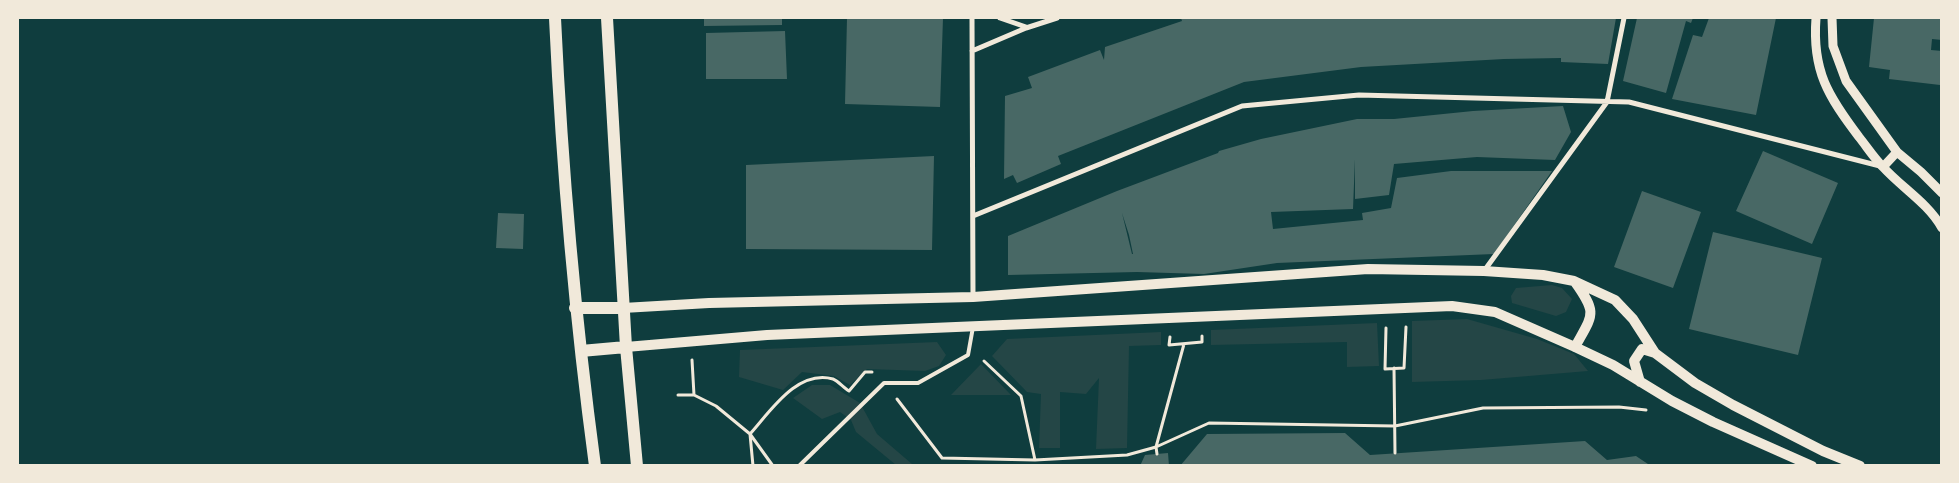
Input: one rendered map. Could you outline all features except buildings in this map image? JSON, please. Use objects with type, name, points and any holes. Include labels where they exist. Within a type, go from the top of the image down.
[{"type":"main road","points":[[555,18],[562,150],[575,308],[595,466]]},
{"type":"main road","points":[[607,18],[623,308],[637,466]]},
{"type":"main road","points":[[575,308],[973,297],[1368,269],[1484,271],[1543,275],[1574,281],[1615,300],[1633,319],[1655,353]]},
{"type":"main road","points":[[1574,281],[1588,300],[1592,310],[1588,323],[1575,347]]},
{"type":"main road","points":[[581,351],[767,335],[1452,306],[1496,312],[1575,347],[1613,365],[1713,422],[1812,466]]},
{"type":"main road","points":[[1640,382],[1634,361],[1642,349],[1655,353],[1695,383],[1733,405],[1823,451],[1860,466]]},
{"type":"street","points":[[972,18],[973,297]]},
{"type":"street","points":[[1000,18],[1026,28]]},
{"type":"street","points":[[972,51],[1026,28],[1057,18]]},
{"type":"street","points":[[1484,271],[1606,102],[1624,18]]},
{"type":"street","points":[[1816,18],[1814,42],[1820,73],[1837,108],[1882,167],[1939,219],[1942,228]]},
{"type":"street","points":[[1832,18],[1833,46],[1846,81],[1896,152],[1921,172],[1942,193]]},
{"type":"street","points":[[973,216],[1242,106],[1359,95],[1629,102],[1882,167]]},
{"type":"street","points":[[1882,167],[1896,152]]},
{"type":"lane","points":[[799,466],[884,383],[918,383],[968,355],[973,326]]},
{"type":"path","points":[[1386,323],[1385,369],[1404,368],[1406,322]]},
{"type":"path","points":[[1169,345],[1202,342]]},
{"type":"path","points":[[1157,454],[1156,447],[1184,344]]},
{"type":"path","points":[[970,347],[1021,396],[1035,460]]},
{"type":"path","points":[[692,359],[694,395]]},
{"type":"path","points":[[1394,368],[1395,454]]},
{"type":"path","points":[[753,466],[750,434],[786,394],[809,379],[834,380],[849,391],[865,372],[881,372],[884,383],[942,458],[1035,460],[1127,455],[1156,447],[1209,423],[1395,426],[1483,408],[1619,407],[1651,410]]},
{"type":"path","points":[[678,395],[694,395],[716,406],[750,434],[773,466]]},
{"type":"shaded area","points":[[1552,285],[1562,288],[1572,299],[1566,312],[1556,316],[1512,303],[1511,296],[1516,288]]},
{"type":"shaded area","points":[[1467,319],[1537,339],[1574,354],[1588,371],[1481,380],[1412,382],[1412,321]]},
{"type":"shaded area","points":[[1377,323],[1379,366],[1347,367],[1347,342],[1211,345],[1211,330]]},
{"type":"shaded area","points":[[1161,332],[1161,345],[1129,346],[1127,448],[1096,449],[1099,378],[1086,394],[1060,392],[1060,448],[1039,448],[1041,394],[1027,392],[992,356],[1007,339]]},
{"type":"shaded area","points":[[937,342],[946,355],[939,366],[925,371],[867,369],[850,385],[834,376],[802,372],[783,390],[739,377],[740,350]]},
{"type":"shaded area","points":[[981,364],[1011,395],[951,395]]},
{"type":"shaded area","points":[[812,385],[830,385],[860,403],[877,434],[912,464],[896,465],[856,432],[851,420],[840,412],[822,419],[793,398]]}]
